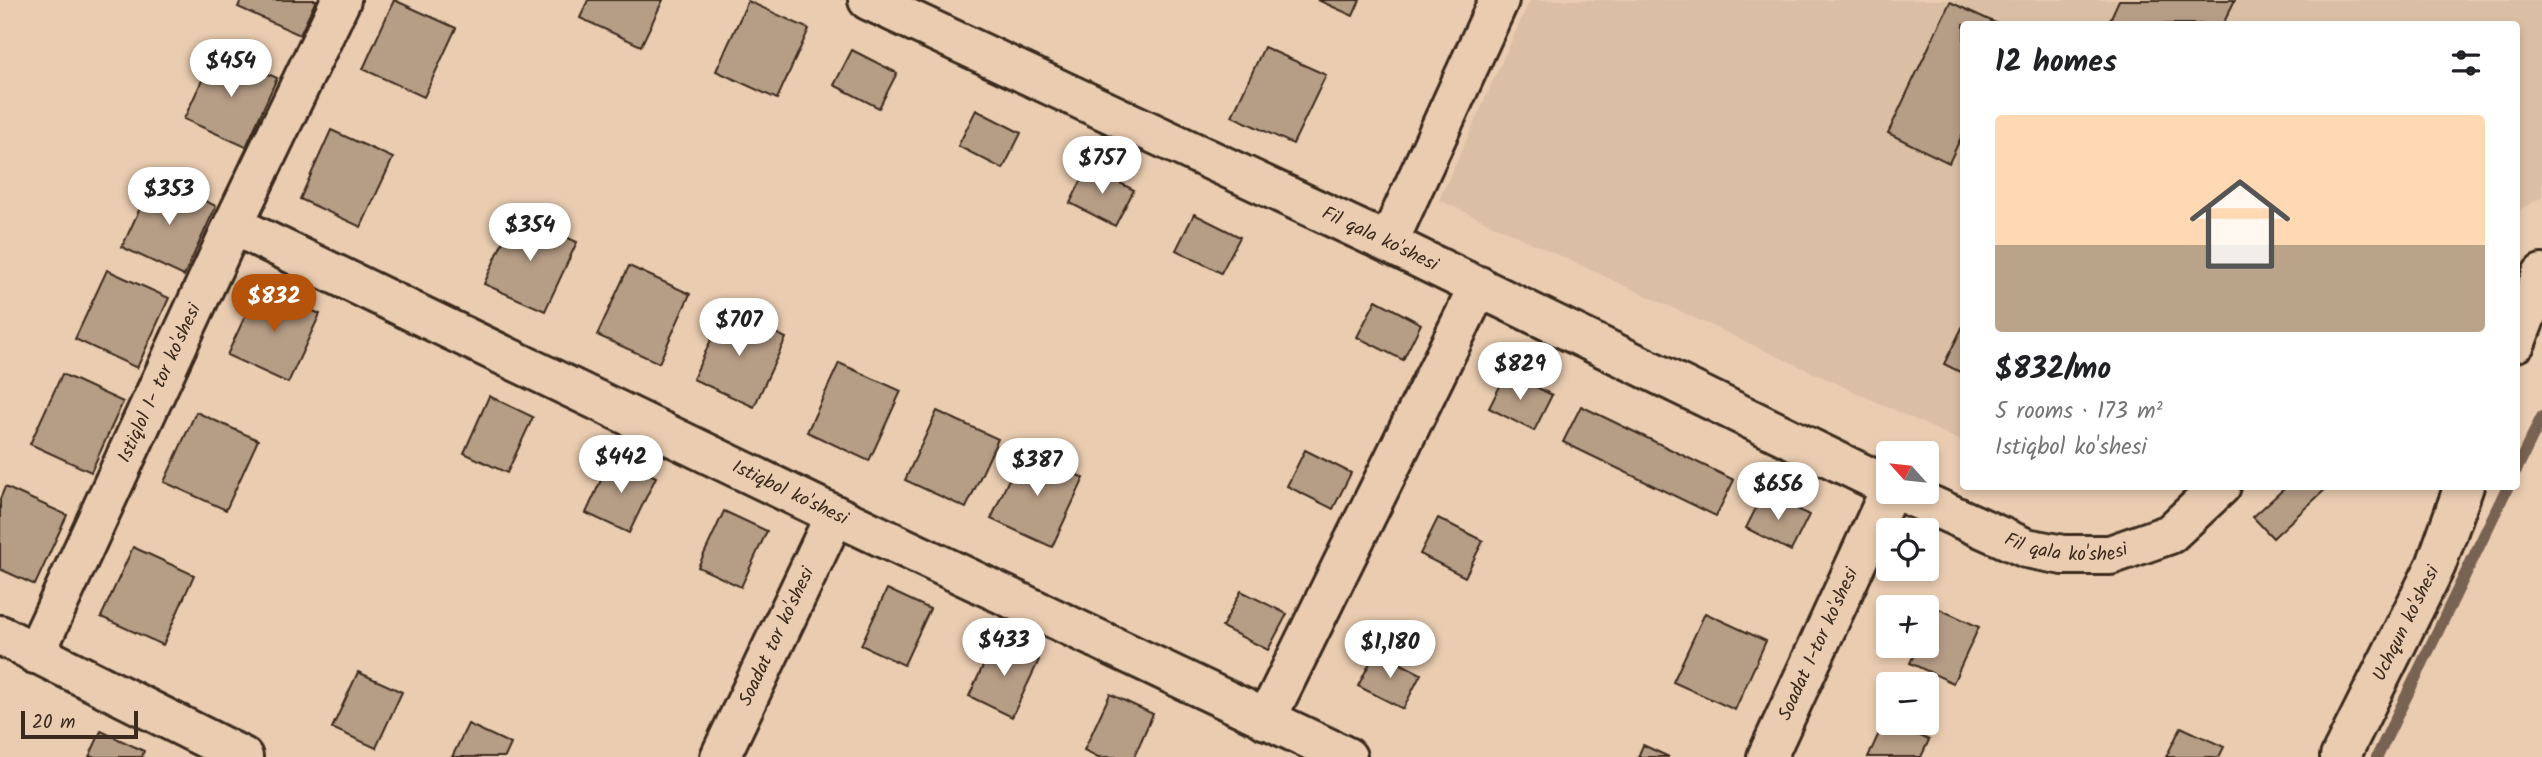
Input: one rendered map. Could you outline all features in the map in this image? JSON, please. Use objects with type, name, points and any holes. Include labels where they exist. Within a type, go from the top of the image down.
[{"type":"street","name":"Istiqlol 1- tor ko'shesi","points":[[35,654],[233,225],[341,0]]},
{"type":"street","name":"Fil qala ko'shesi","points":[[868,0],[1479,286],[1876,480]]},
{"type":"street","points":[[1388,243],[1499,0]]},
{"type":"street","name":"Istiqbol ko'shesi","points":[[233,225],[835,515],[1347,757]]},
{"type":"street","points":[[2520,329],[2535,279]]},
{"type":"street","points":[[1266,720],[1479,286]]},
{"type":"street","name":"Fil qala ko'shesi","points":[[1928,504],[2026,548],[2063,555],[2110,555],[2170,534],[2217,490]]},
{"type":"street","name":"Uchqun ko'shesi","points":[[2340,757],[2436,565],[2464,490]]},
{"type":"street","name":"Soadat 1-tor ko'shesi","points":[[1767,757],[1883,504]]},
{"type":"street","name":"Soadat tor ko'shesi","points":[[720,757],[835,515]]},
{"type":"street","points":[[0,635],[243,757]]},
{"type":"shaded area","points":[[1530,0],[2542,0],[2542,197],[2520,209],[2520,21],[1960,21],[1960,441],[1439,200]]},
{"type":"building","points":[[241,0],[316,0],[300,35],[238,7]]},
{"type":"building","points":[[394,0],[456,28],[424,97],[363,69]]},
{"type":"building","points":[[588,0],[663,0],[641,46],[580,18]]},
{"type":"building","points":[[1318,0],[1360,0],[1353,16]]},
{"type":"building","points":[[2119,0],[2235,0],[2224,21],[2109,21]]},
{"type":"building","points":[[748,1],[809,29],[777,99],[716,71]]},
{"type":"building","points":[[1950,2],[1991,21],[1960,21],[1960,140],[1949,163],[1888,133]]},
{"type":"building","points":[[1264,47],[1326,75],[1293,144],[1232,116]]},
{"type":"building","points":[[216,50],[277,78],[246,147],[184,119]]},
{"type":"building","points":[[852,50],[897,73],[879,108],[834,85]]},
{"type":"building","points":[[976,110],[1021,133],[1003,169],[958,146]]},
{"type":"building","points":[[331,130],[393,158],[361,227],[300,199]]},
{"type":"building","points":[[1088,167],[1134,190],[1115,226],[1070,203]]},
{"type":"building","points":[[154,178],[216,206],[184,276],[122,247]]},
{"type":"building","points":[[515,214],[577,242],[545,311],[484,284]]},
{"type":"building","points":[[1194,214],[1240,237],[1221,273],[1176,250]]},
{"type":"building","points":[[629,266],[690,294],[659,363],[597,335]]},
{"type":"building","points":[[107,270],[169,298],[137,368],[75,339]]},
{"type":"building","points":[[259,286],[320,314],[288,383],[227,355]]},
{"type":"building","points":[[1376,300],[1421,324],[1403,360],[1357,337]]},
{"type":"building","points":[[725,309],[786,338],[754,407],[693,379]]},
{"type":"building","points":[[1960,332],[1960,372],[1944,364]]},
{"type":"building","points":[[839,363],[901,391],[869,461],[807,432]]},
{"type":"building","points":[[1507,372],[1552,395],[1534,431],[1489,408]]},
{"type":"building","points":[[62,374],[123,402],[91,472],[30,444]]},
{"type":"building","points":[[489,396],[533,417],[507,473],[464,453]]},
{"type":"building","points":[[1581,406],[1734,480],[1716,516],[1563,442]]},
{"type":"building","points":[[937,411],[998,439],[966,508],[905,480]]},
{"type":"building","points":[[196,412],[258,440],[226,510],[164,482]]},
{"type":"building","points":[[1022,450],[1084,478],[1052,547],[991,519]]},
{"type":"building","points":[[1305,450],[1351,473],[1333,509],[1287,486]]},
{"type":"building","points":[[612,456],[656,477],[629,533],[586,513]]},
{"type":"building","points":[[5,487],[67,515],[35,585],[0,569],[0,499]]},
{"type":"building","points":[[2283,490],[2325,490],[2273,538],[2253,517]]},
{"type":"building","points":[[1764,492],[1809,515],[1791,551],[1746,528]]},
{"type":"building","points":[[724,511],[767,531],[741,587],[698,567]]},
{"type":"building","points":[[1438,518],[1483,541],[1465,577],[1420,554]]},
{"type":"building","points":[[133,547],[194,575],[163,645],[101,617]]},
{"type":"building","points":[[887,589],[930,609],[904,665],[861,645]]},
{"type":"building","points":[[1241,591],[1287,614],[1268,650],[1222,627]]},
{"type":"building","points":[[1939,609],[1979,627],[1953,683],[1939,676],[1939,672],[1929,672],[1910,663],[1912,658],[1939,658]]},
{"type":"building","points":[[1705,613],[1766,641],[1735,710],[1673,682]]},
{"type":"building","points":[[995,640],[1039,660],[1012,717],[969,696]]},
{"type":"building","points":[[1376,651],[1421,674],[1403,709],[1358,686]]},
{"type":"building","points":[[358,672],[402,692],[376,748],[332,728]]},
{"type":"building","points":[[1110,694],[1153,714],[1134,757],[1098,757],[1084,750]]},
{"type":"building","points":[[468,724],[511,744],[505,757],[452,757]]},
{"type":"building","points":[[2181,727],[2224,747],[2219,757],[2166,757]]},
{"type":"building","points":[[101,731],[144,751],[142,757],[89,757]]},
{"type":"building","points":[[1878,735],[1918,735],[1929,740],[1921,757],[1868,757]]},
{"type":"building","points":[[1643,745],[1669,757],[1638,757]]},
{"type":"waterway","points":[[2520,462],[2542,417]]},
{"type":"waterway","points":[[2377,757],[2506,490]]}]
